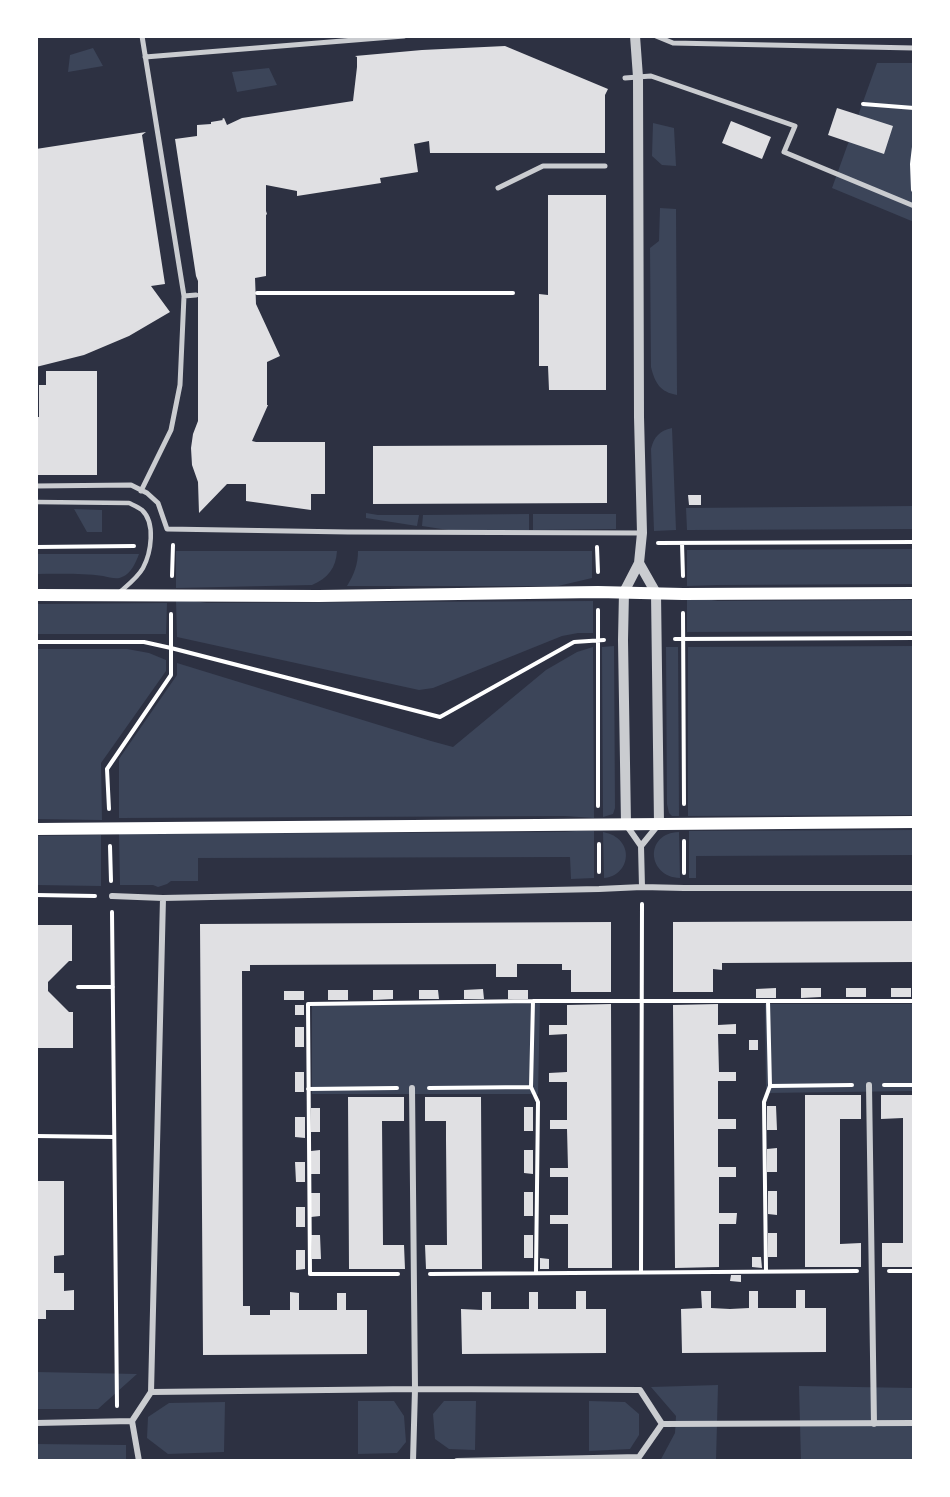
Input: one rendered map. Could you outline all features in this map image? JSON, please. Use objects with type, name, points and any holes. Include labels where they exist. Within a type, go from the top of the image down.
[{"type":"main road","points":[[36,595],[319,597],[598,592],[914,593]]},
{"type":"main road","points":[[36,829],[914,822]]},
{"type":"street","points":[[141,491],[171,430],[180,385],[184,296],[142,36]]},
{"type":"street","points":[[145,57],[404,36]]},
{"type":"street","points":[[635,36],[638,77],[639,417],[642,533],[639,563],[624,592],[623,640],[626,824],[641,846],[642,887]]},
{"type":"street","points":[[656,36],[673,43],[914,48]]},
{"type":"street","points":[[625,78],[651,76],[795,126],[784,152],[914,206]]},
{"type":"street","points":[[498,188],[543,166],[605,166]]},
{"type":"street","points":[[184,296],[196,295]]},
{"type":"street","points":[[36,486],[131,485],[147,493],[158,503],[167,529],[642,533]]},
{"type":"street","points":[[639,563],[657,592],[659,824],[641,846]]},
{"type":"street","points":[[112,896],[163,898],[642,887],[914,888]]},
{"type":"street","points":[[139,1461],[132,1421],[151,1392],[163,898]]},
{"type":"street","points":[[869,1085],[874,1424]]},
{"type":"street","points":[[412,1088],[416,1389],[413,1461]]},
{"type":"street","points":[[151,1392],[416,1389],[640,1390],[662,1424]]},
{"type":"street","points":[[36,1423],[132,1421]]},
{"type":"street","points":[[662,1424],[914,1423]]},
{"type":"street","points":[[457,1461],[639,1459],[662,1424]]},
{"type":"lane","points":[[36,502],[129,503],[142,510],[150,528],[150,546],[147,557],[138,575],[117,595]]},
{"type":"path","points":[[863,104],[914,108]]},
{"type":"path","points":[[914,147],[912,181],[914,206]]},
{"type":"path","points":[[257,294],[513,293]]},
{"type":"path","points":[[117,1422],[112,896],[107,769],[171,675],[173,529]]},
{"type":"path","points":[[597,543],[599,889]]},
{"type":"path","points":[[682,543],[684,888]]},
{"type":"path","points":[[657,640],[914,638]]},
{"type":"path","points":[[36,642],[144,642],[440,717],[574,642],[623,640]]},
{"type":"path","points":[[641,1272],[642,887]]},
{"type":"path","points":[[36,895],[112,896]]},
{"type":"path","points":[[78,987],[113,987]]},
{"type":"path","points":[[766,1271],[764,1102],[770,1086],[768,1000]]},
{"type":"path","points":[[533,1001],[531,1087],[538,1102],[536,1273]]},
{"type":"path","points":[[914,1001],[533,1001],[308,1004],[310,1274],[914,1271]]},
{"type":"path","points":[[770,1086],[914,1085]]},
{"type":"path","points":[[308,1089],[531,1087]]},
{"type":"path","points":[[36,1136],[114,1137]]},
{"type":"shaded area","points":[[93,48],[103,66],[68,72],[70,55]]},
{"type":"shaded area","points":[[877,63],[914,63],[914,222],[832,188]]},
{"type":"shaded area","points":[[269,68],[277,85],[237,92],[232,72]]},
{"type":"shaded area","points":[[653,123],[674,128],[676,166],[662,165],[652,156]]},
{"type":"shaded area","points":[[660,208],[676,209],[677,395],[666,392],[659,386],[651,367],[650,248],[659,241]]},
{"type":"shaded area","points":[[672,428],[676,530],[654,531],[651,449],[658,435]]},
{"type":"shaded area","points":[[914,506],[914,529],[687,530],[686,508]]},
{"type":"shaded area","points":[[74,509],[102,510],[102,532],[87,532]]},
{"type":"shaded area","points":[[366,513],[419,515],[417,526],[366,518]]},
{"type":"shaded area","points":[[529,514],[529,530],[448,530],[422,526],[423,515]]},
{"type":"shaded area","points":[[533,514],[616,514],[616,529],[533,530]]},
{"type":"shaded area","points":[[914,549],[914,584],[687,586],[687,550]]},
{"type":"shaded area","points":[[176,551],[337,551],[330,572],[312,585],[176,588]]},
{"type":"shaded area","points":[[358,551],[592,551],[592,578],[558,586],[347,586],[355,569]]},
{"type":"shaded area","points":[[36,554],[139,554],[128,573],[115,578],[86,574],[36,574]]},
{"type":"shaded area","points":[[687,599],[718,601],[914,600],[914,631],[687,632]]},
{"type":"shaded area","points":[[176,601],[207,603],[593,601],[593,633],[562,636],[433,688],[419,690],[177,637]]},
{"type":"shaded area","points":[[167,603],[166,634],[36,634],[36,604]]},
{"type":"shaded area","points":[[614,646],[615,808],[613,814],[603,817],[602,647]]},
{"type":"shaded area","points":[[914,646],[914,815],[688,816],[688,647]]},
{"type":"shaded area","points":[[593,647],[594,818],[565,816],[119,818],[119,759],[177,675],[177,663],[453,747],[546,670],[577,652]]},
{"type":"shaded area","points":[[666,647],[678,647],[679,816],[672,816],[669,813],[667,804]]},
{"type":"shaded area","points":[[36,649],[127,649],[149,653],[166,660],[166,671],[101,763],[102,820],[36,819]]},
{"type":"shaded area","points":[[914,830],[914,855],[696,856],[696,878],[689,878],[689,831]]},
{"type":"shaded area","points":[[594,831],[594,878],[571,879],[570,857],[198,858],[198,881],[171,881],[158,887],[120,885],[119,834]]},
{"type":"shaded area","points":[[603,832],[621,841],[626,856],[620,871],[604,878]]},
{"type":"shaded area","points":[[679,832],[680,878],[669,876],[661,871],[654,855],[655,847],[660,839],[668,834]]},
{"type":"shaded area","points":[[101,835],[101,886],[36,885],[36,836]]},
{"type":"shaded area","points":[[540,1003],[538,1094],[312,1094],[312,1005]]},
{"type":"shaded area","points":[[765,1004],[914,1004],[914,1091],[766,1093]]},
{"type":"shaded area","points":[[36,1372],[137,1374],[98,1409],[36,1409]]},
{"type":"shaded area","points":[[718,1385],[716,1461],[660,1461],[675,1433],[676,1416],[651,1387]]},
{"type":"shaded area","points":[[799,1386],[914,1388],[914,1461],[801,1461]]},
{"type":"shaded area","points":[[358,1401],[394,1401],[404,1416],[406,1442],[397,1453],[358,1454]]},
{"type":"shaded area","points":[[444,1401],[476,1401],[475,1450],[449,1449],[435,1439],[433,1414]]},
{"type":"shaded area","points":[[589,1401],[625,1402],[639,1414],[639,1435],[630,1449],[589,1451]]},
{"type":"shaded area","points":[[225,1402],[224,1452],[168,1454],[147,1438],[148,1417],[169,1403]]},
{"type":"shaded area","points":[[36,1444],[126,1445],[126,1461],[36,1461]]},
{"type":"building","points":[[505,46],[608,89],[605,95],[605,153],[430,153],[429,141],[414,144],[418,172],[380,178],[381,183],[297,196],[297,191],[266,185],[266,276],[255,278],[256,304],[280,356],[267,362],[268,405],[252,441],[325,442],[325,494],[311,494],[311,510],[246,501],[246,484],[227,484],[199,513],[198,482],[192,465],[191,448],[198,421],[198,281],[175,139],[197,136],[197,125],[211,124],[211,122],[224,118],[227,125],[242,118],[353,101],[357,67],[355,56]]},
{"type":"building","points":[[837,108],[893,126],[884,154],[828,135]]},
{"type":"building","points":[[731,121],[771,137],[762,159],[722,143]]},
{"type":"building","points":[[146,132],[142,135],[165,284],[151,286],[170,312],[129,336],[84,355],[36,367],[36,149]]},
{"type":"building","points":[[548,195],[606,195],[606,390],[549,390],[548,366],[539,366],[539,294],[548,295]]},
{"type":"building","points":[[46,371],[97,371],[97,475],[36,475],[36,417],[39,417],[39,385],[46,385]]},
{"type":"building","points":[[607,445],[607,503],[373,504],[373,446]]},
{"type":"building","points":[[688,495],[701,495],[701,505],[689,505]]},
{"type":"building","points":[[914,921],[914,962],[722,963],[722,970],[713,969],[713,992],[673,992],[673,922]]},
{"type":"building","points":[[611,922],[611,992],[571,992],[571,970],[562,970],[562,964],[517,964],[517,977],[496,977],[496,964],[250,965],[250,971],[242,971],[243,1306],[250,1306],[250,1315],[270,1315],[270,1310],[290,1310],[290,1292],[299,1293],[299,1310],[337,1310],[337,1293],[346,1293],[346,1310],[367,1310],[367,1354],[203,1355],[200,924]]},
{"type":"building","points":[[37,925],[72,925],[72,961],[69,961],[48,982],[48,991],[69,1012],[73,1012],[73,1048],[37,1048]]},
{"type":"building","points":[[776,988],[776,998],[756,998],[756,989]]},
{"type":"building","points":[[801,988],[821,988],[821,997],[801,998]]},
{"type":"building","points":[[846,988],[866,988],[866,997],[846,997]]},
{"type":"building","points":[[891,988],[911,988],[911,997],[891,997]]},
{"type":"building","points":[[483,989],[484,999],[464,999],[464,990]]},
{"type":"building","points":[[328,990],[348,990],[348,1000],[328,1000]]},
{"type":"building","points":[[373,990],[393,990],[393,999],[373,1000]]},
{"type":"building","points":[[419,990],[438,990],[439,999],[419,999]]},
{"type":"building","points":[[508,990],[528,990],[528,999],[508,999]]},
{"type":"building","points":[[284,991],[304,991],[304,1000],[284,1000]]},
{"type":"building","points":[[611,1004],[612,1268],[568,1268],[568,1224],[550,1224],[550,1215],[568,1215],[568,1177],[550,1177],[550,1168],[568,1168],[567,1129],[550,1129],[550,1120],[567,1120],[567,1082],[549,1082],[549,1073],[567,1072],[567,1034],[549,1035],[549,1025],[567,1025],[567,1005]]},
{"type":"building","points":[[718,1004],[718,1025],[736,1024],[736,1034],[718,1034],[719,1072],[736,1072],[736,1081],[718,1081],[718,1119],[736,1119],[736,1129],[718,1129],[718,1167],[736,1167],[736,1177],[719,1177],[719,1213],[737,1213],[736,1224],[719,1224],[719,1267],[675,1268],[673,1005]]},
{"type":"building","points":[[295,1005],[304,1005],[304,1015],[295,1015]]},
{"type":"building","points":[[295,1027],[304,1027],[304,1047],[295,1047]]},
{"type":"building","points":[[749,1040],[758,1040],[758,1050],[749,1050]]},
{"type":"building","points":[[295,1072],[304,1072],[304,1092],[295,1092]]},
{"type":"building","points":[[805,1095],[861,1095],[861,1119],[840,1119],[840,1244],[861,1243],[861,1267],[805,1267]]},
{"type":"building","points":[[881,1095],[914,1095],[914,1267],[882,1267],[882,1243],[903,1243],[903,1118],[881,1119]]},
{"type":"building","points":[[348,1097],[404,1097],[404,1121],[382,1121],[383,1245],[404,1245],[405,1269],[349,1269]]},
{"type":"building","points":[[425,1097],[481,1097],[482,1269],[426,1269],[425,1245],[447,1245],[446,1121],[425,1121]]},
{"type":"building","points":[[767,1106],[776,1106],[777,1130],[767,1130]]},
{"type":"building","points":[[524,1107],[533,1107],[533,1131],[524,1131]]},
{"type":"building","points":[[311,1108],[320,1108],[320,1132],[311,1132]]},
{"type":"building","points":[[295,1117],[305,1117],[305,1138],[295,1137]]},
{"type":"building","points":[[777,1148],[777,1172],[767,1172],[767,1149]]},
{"type":"building","points":[[320,1150],[320,1174],[311,1174],[311,1151]]},
{"type":"building","points":[[524,1150],[533,1150],[533,1174],[524,1173]]},
{"type":"building","points":[[295,1162],[305,1162],[305,1182],[296,1182]]},
{"type":"building","points":[[36,1181],[64,1181],[64,1255],[54,1256],[54,1273],[64,1273],[64,1291],[74,1290],[74,1310],[46,1310],[46,1319],[36,1319]]},
{"type":"building","points":[[768,1191],[777,1191],[777,1215],[768,1214]]},
{"type":"building","points":[[524,1192],[533,1192],[533,1216],[524,1216]]},
{"type":"building","points":[[311,1193],[320,1193],[320,1216],[311,1217]]},
{"type":"building","points":[[296,1207],[305,1207],[305,1227],[296,1227]]},
{"type":"building","points":[[768,1233],[777,1233],[777,1257],[768,1257]]},
{"type":"building","points":[[311,1235],[320,1235],[321,1259],[312,1259]]},
{"type":"building","points":[[524,1235],[533,1235],[533,1258],[524,1258]]},
{"type":"building","points":[[296,1250],[305,1250],[305,1269],[296,1270]]},
{"type":"building","points":[[752,1257],[761,1257],[762,1268],[752,1267]]},
{"type":"building","points":[[540,1258],[549,1259],[549,1269],[540,1269]]},
{"type":"building","points":[[731,1275],[741,1275],[741,1282],[730,1281]]},
{"type":"building","points":[[796,1290],[805,1290],[805,1308],[826,1308],[826,1352],[682,1353],[681,1309],[702,1308],[701,1291],[711,1291],[711,1308],[730,1309],[749,1308],[749,1291],[758,1291],[758,1308],[796,1308]]},
{"type":"building","points":[[576,1291],[586,1291],[586,1309],[606,1309],[606,1353],[462,1354],[461,1309],[482,1310],[482,1292],[491,1292],[491,1309],[529,1309],[529,1292],[538,1292],[538,1309],[576,1309]]}]
